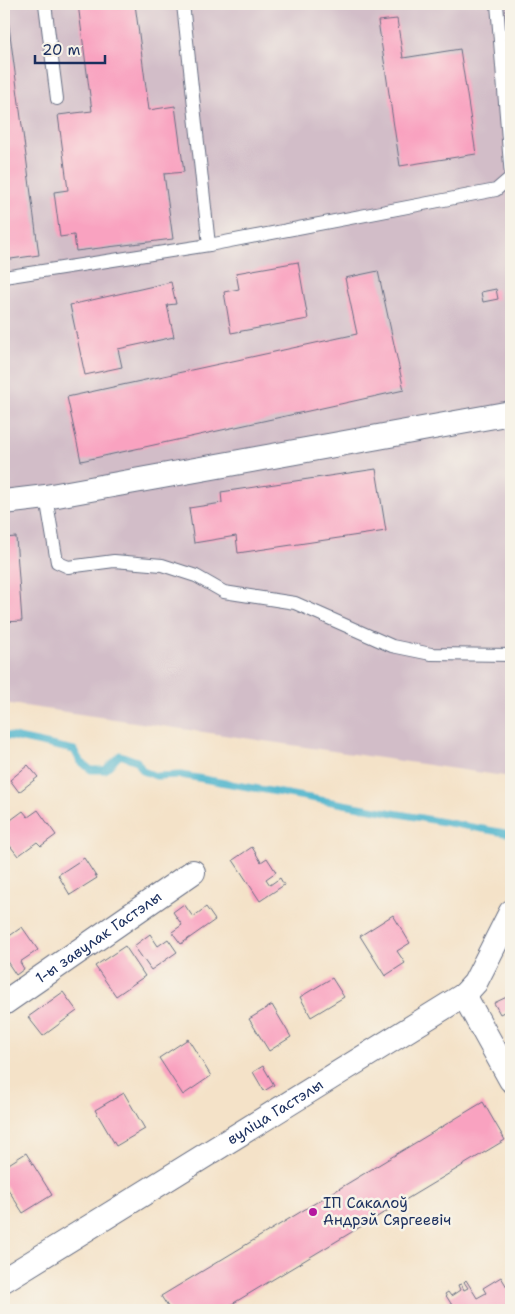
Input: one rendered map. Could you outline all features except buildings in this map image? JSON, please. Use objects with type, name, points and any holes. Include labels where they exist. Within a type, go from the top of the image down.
[{"type":"street","points":[[4,502],[511,413]]},
{"type":"street","name":"1-ы завулак Гастэлы","points":[[4,1003],[193,872]]},
{"type":"street","name":"вуліца Гастэлы","points":[[4,1280],[464,995],[475,984],[511,912]]},
{"type":"street","points":[[464,995],[511,1080]]},
{"type":"lane","points":[[44,4],[57,99]]},
{"type":"lane","points":[[183,4],[209,245]]},
{"type":"lane","points":[[4,277],[209,245],[496,190],[511,177],[497,4]]},
{"type":"lane","points":[[46,496],[57,562],[68,567],[114,561],[162,565],[196,576],[224,592],[295,603],[392,646],[431,654],[511,655]]},
{"type":"shaded area","points":[[4,4],[511,4],[511,777],[4,703]]},
{"type":"waterway","points":[[4,735],[74,750],[80,761],[91,770],[105,770],[120,755],[137,761],[143,771],[156,776],[181,775],[505,833]]},
{"type":"place","name":"ІП Сакалоў Андрэй Сяргеевіч","points":[[313,1212]]}]
